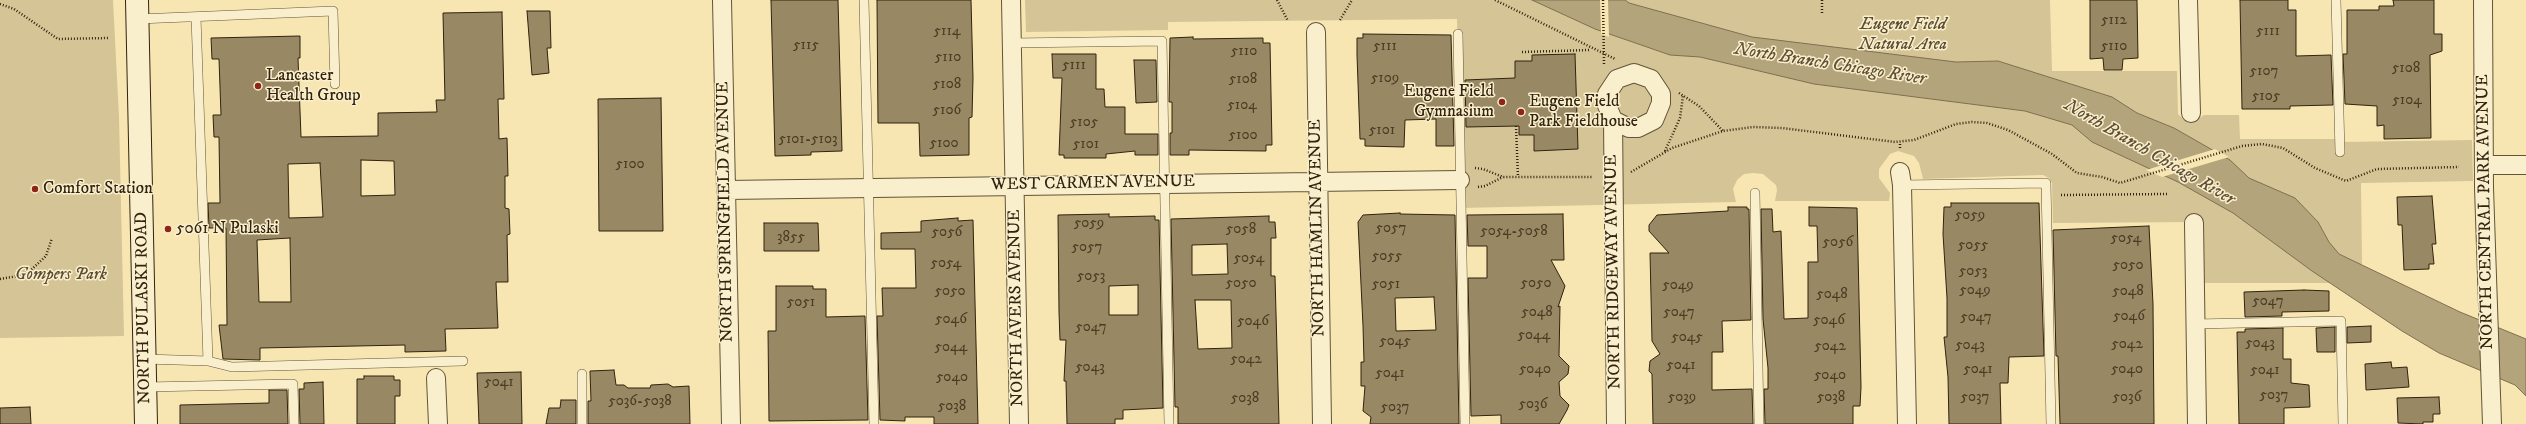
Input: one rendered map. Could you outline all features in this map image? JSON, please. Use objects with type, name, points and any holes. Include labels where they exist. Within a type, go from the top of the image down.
[{"type":"main road","name":"NORTH PULASKI ROAD","points":[[138,10],[146,424]]},
{"type":"street","name":"NORTH SPRINGFIELD AVENUE","points":[[722,0],[731,424]]},
{"type":"street","name":"NORTH AVERS AVENUE","points":[[1011,0],[1019,424]]},
{"type":"street","points":[[2188,0],[2191,113]]},
{"type":"street","name":"NORTH CENTRAL PARK AVENUE","points":[[2482,0],[2486,275],[2492,424]]},
{"type":"street","name":"NORTH HAMLIN AVENUE","points":[[1316,32],[1317,180],[1322,424]]},
{"type":"street","name":"NORTH RIDGEWAY AVENUE","points":[[1613,120],[1616,424]]},
{"type":"street","points":[[2484,165],[2526,165]]},
{"type":"street","name":"WEST CARMEN AVENUE","points":[[726,190],[1460,177]]},
{"type":"street","points":[[1901,179],[1907,424]]},
{"type":"street","points":[[2194,222],[2198,424]]},
{"type":"street","points":[[436,378],[438,424]]},
{"type":"lane","points":[[864,0],[874,424]]},
{"type":"lane","points":[[2336,0],[2340,152]]},
{"type":"lane","points":[[138,10],[196,17],[334,11],[335,84]]},
{"type":"lane","points":[[196,17],[208,361]]},
{"type":"lane","points":[[1458,34],[1466,424]]},
{"type":"lane","points":[[1012,42],[1162,41],[1169,424]]},
{"type":"lane","points":[[1901,179],[2046,183],[2051,424]]},
{"type":"lane","points":[[1755,193],[1759,424]]},
{"type":"lane","points":[[2196,324],[2341,321],[2343,424]]},
{"type":"lane","points":[[145,359],[208,361],[232,367],[462,361]]},
{"type":"lane","points":[[582,374],[582,424]]},
{"type":"lane","points":[[146,387],[293,384],[294,424]]},
{"type":"path","points":[[1277,0],[1288,21]]},
{"type":"path","points":[[1340,20],[1352,0]]},
{"type":"path","points":[[1496,0],[1604,55],[1603,0]]},
{"type":"path","points":[[1822,0],[1822,14]]},
{"type":"path","points":[[0,4],[14,9],[58,39],[109,38]]},
{"type":"path","points":[[1522,52],[1589,50]]},
{"type":"path","points":[[1665,152],[1680,118],[1683,96]]},
{"type":"path","points":[[1627,175],[1665,152],[1693,139],[1723,131],[1753,127],[1815,131],[1869,140],[1900,142],[1933,134],[1956,124],[1972,122],[1987,123],[2008,130],[2052,154],[2077,173],[2102,177],[2120,183],[2242,146]]},
{"type":"path","points":[[1516,126],[1518,177]]},
{"type":"path","points":[[1900,142],[1900,148]]},
{"type":"path","points":[[1503,177],[1485,186],[1460,177],[1468,168],[1483,169],[1503,177],[1593,177]]},
{"type":"path","points":[[2046,195],[2167,194]]},
{"type":"path","points":[[0,279],[18,276],[32,269],[46,256],[52,238]]},
{"type":"green space","name":"Gompers Park","points":[[0,0],[113,0],[119,117],[124,336],[0,338]]},
{"type":"green space","name":"Eugene Field Natural Area","points":[[1025,0],[2050,0],[2052,71],[2177,71],[2178,114],[2184,120],[2196,121],[2204,115],[2239,115],[2240,139],[2339,139],[2340,142],[2472,140],[2473,181],[2361,183],[2362,264],[2330,283],[2201,283],[2200,222],[2053,223],[2052,183],[2049,178],[2043,175],[1923,179],[1919,163],[1914,156],[1898,151],[1890,154],[1879,169],[1879,178],[1890,193],[1889,201],[1775,201],[1777,190],[1776,185],[1763,174],[1753,173],[1744,174],[1737,180],[1733,189],[1736,202],[1461,208],[1457,19],[1168,22],[1168,30],[1026,32]]},
{"type":"water","name":"North Branch Chicago River","points":[[1532,0],[1625,0],[1629,3],[1752,37],[1956,62],[1998,61],[2112,97],[2137,113],[2174,128],[2230,160],[2249,178],[2295,198],[2318,222],[2329,242],[2339,254],[2460,312],[2526,339],[2526,396],[2515,385],[2439,353],[2402,331],[2312,271],[2233,213],[2178,182],[2092,142],[2072,125],[2025,111],[1814,84],[1700,57],[1670,55],[1595,29]]},
{"type":"pier","points":[[1600,0],[1608,0],[1609,37],[1601,34]]},
{"type":"pier","points":[[2215,149],[2229,157],[2162,177],[2146,170]]},
{"type":"building","points":[[771,0],[838,0],[842,151],[811,152],[811,155],[775,156]]},
{"type":"building","points":[[877,0],[971,0],[973,78],[972,117],[969,118],[969,155],[920,156],[919,123],[878,123]]},
{"type":"building","points":[[2090,0],[2137,0],[2138,58],[2123,59],[2122,70],[2104,70],[2103,58],[2090,59]]},
{"type":"building","points":[[2240,0],[2288,0],[2288,10],[2296,10],[2296,56],[2331,55],[2333,105],[2290,106],[2290,109],[2242,109]]},
{"type":"building","points":[[2393,0],[2434,0],[2434,34],[2442,34],[2442,51],[2430,55],[2431,138],[2384,139],[2384,125],[2377,126],[2377,106],[2345,104],[2343,54],[2347,54],[2347,10],[2379,10],[2379,6],[2394,6]]},
{"type":"building","points":[[527,11],[550,11],[551,48],[547,48],[549,73],[532,75]]},
{"type":"building","points":[[502,12],[504,99],[498,99],[499,139],[507,138],[508,176],[505,176],[505,208],[509,209],[510,234],[507,235],[508,282],[496,282],[498,328],[445,329],[446,351],[405,352],[405,345],[260,348],[260,360],[223,359],[219,325],[227,325],[226,228],[209,228],[208,203],[220,203],[219,137],[214,137],[213,115],[221,115],[219,59],[212,59],[211,38],[300,36],[300,58],[298,58],[301,137],[378,136],[378,113],[437,112],[436,100],[445,100],[443,13]],"holes":[[[361,160],[394,161],[395,195],[361,196]],[[320,163],[323,217],[289,218],[288,164]],[[290,238],[291,302],[259,302],[257,240]]]},
{"type":"building","points":[[1363,34],[1451,35],[1454,146],[1436,146],[1436,119],[1405,120],[1404,147],[1365,146],[1365,139],[1360,139],[1357,55],[1357,38],[1363,38]]},
{"type":"building","points":[[1193,37],[1193,39],[1263,38],[1263,43],[1270,43],[1272,145],[1266,145],[1266,151],[1189,150],[1189,155],[1170,155],[1172,102],[1169,102],[1170,38]]},
{"type":"building","points":[[1052,54],[1096,54],[1096,89],[1104,89],[1105,107],[1125,107],[1125,134],[1158,134],[1158,155],[1135,155],[1135,151],[1106,154],[1106,158],[1064,158],[1064,155],[1059,155],[1062,78],[1053,78]]},
{"type":"building","name":"Eugene Field Park Fieldhouse","points":[[1575,54],[1578,149],[1534,151],[1534,135],[1519,135],[1519,126],[1466,127],[1465,80],[1515,78],[1515,61],[1532,61],[1532,55]]},
{"type":"building","points":[[1134,60],[1156,60],[1157,102],[1136,103]]},
{"type":"building","points":[[661,98],[663,231],[599,231],[598,99]]},
{"type":"building","points":[[2432,196],[2436,244],[2432,244],[2434,264],[2429,264],[2429,269],[2404,270],[2402,225],[2398,225],[2397,197]]},
{"type":"building","points":[[1951,203],[2039,203],[2044,356],[2009,357],[2008,383],[2000,383],[2001,424],[1949,424],[1948,377],[1944,337],[1947,337],[1947,298],[1943,234],[1944,207],[1951,207]]},
{"type":"building","points":[[1728,207],[1747,207],[1747,209],[1749,209],[1751,320],[1722,321],[1723,352],[1712,352],[1712,390],[1752,389],[1753,424],[1653,424],[1652,374],[1649,371],[1650,361],[1660,354],[1652,341],[1650,253],[1669,253],[1649,231],[1649,225],[1657,215],[1728,211]]},
{"type":"building","points":[[1809,207],[1857,208],[1861,387],[1860,406],[1853,406],[1853,424],[1765,424],[1764,389],[1768,389],[1768,368],[1763,319],[1761,209],[1772,209],[1773,232],[1781,231],[1784,319],[1808,318],[1808,262],[1818,262],[1817,226],[1809,226]]},
{"type":"building","points":[[1400,213],[1455,215],[1459,424],[1370,424],[1371,417],[1363,411],[1365,386],[1361,386],[1361,362],[1364,362],[1358,222],[1363,215]],"holes":[[[1434,297],[1436,330],[1396,331],[1395,298]]]},
{"type":"building","points":[[1109,214],[1109,217],[1155,216],[1155,220],[1159,220],[1163,408],[1123,410],[1123,419],[1115,419],[1115,424],[1067,424],[1066,381],[1064,381],[1066,340],[1060,340],[1058,215]],"holes":[[[1138,285],[1138,315],[1109,315],[1109,286]]]},
{"type":"building","points":[[1563,214],[1564,260],[1551,260],[1565,286],[1558,307],[1560,306],[1559,356],[1569,366],[1568,374],[1559,382],[1560,396],[1569,405],[1567,410],[1559,424],[1501,424],[1501,415],[1471,416],[1468,278],[1487,278],[1487,246],[1468,246],[1467,215]]},
{"type":"building","points":[[1269,216],[1269,222],[1275,222],[1276,238],[1271,238],[1271,276],[1275,276],[1279,424],[1178,424],[1178,407],[1175,407],[1171,219]],"holes":[[[1227,244],[1228,274],[1192,275],[1192,245]],[[1195,300],[1231,300],[1232,348],[1198,349]]]},
{"type":"building","points":[[958,218],[958,221],[973,220],[978,424],[934,424],[934,417],[905,417],[905,421],[880,420],[877,316],[883,316],[882,288],[916,288],[915,249],[881,249],[881,233],[921,232],[921,221]]},
{"type":"building","points":[[764,223],[818,223],[819,251],[764,251]]},
{"type":"building","points":[[2149,226],[2153,304],[2154,424],[2060,424],[2058,356],[2056,356],[2053,230]]},
{"type":"building","points":[[776,286],[813,286],[813,289],[826,289],[826,317],[865,316],[868,420],[769,421],[768,331],[776,331]]},
{"type":"building","points":[[2304,290],[2329,291],[2329,311],[2282,312],[2282,316],[2245,317],[2244,292]]},
{"type":"building","points":[[2371,326],[2371,342],[2347,343],[2347,327]]},
{"type":"building","points":[[2335,327],[2335,352],[2317,352],[2316,328]]},
{"type":"building","points":[[2283,328],[2283,359],[2291,359],[2291,383],[2309,385],[2310,407],[2284,408],[2284,424],[2239,424],[2237,332],[2245,332],[2245,329]]},
{"type":"building","points":[[2391,362],[2392,368],[2407,367],[2409,387],[2366,390],[2365,364]]},
{"type":"building","points":[[614,370],[616,385],[624,385],[628,388],[650,388],[651,385],[668,384],[673,387],[689,386],[690,424],[588,424],[588,401],[591,401],[590,371]]},
{"type":"building","points":[[521,372],[522,424],[479,424],[477,373]]},
{"type":"building","points":[[364,376],[394,376],[394,380],[400,380],[400,396],[395,396],[395,424],[357,424],[357,379],[364,379]]},
{"type":"building","points":[[323,382],[324,424],[300,424],[299,389],[304,389],[304,383]]},
{"type":"building","points":[[269,390],[287,390],[288,424],[180,424],[180,405],[269,403]]},
{"type":"building","points":[[2439,397],[2440,414],[2433,414],[2433,422],[2423,422],[2423,424],[2398,423],[2397,398]]},
{"type":"building","points":[[561,400],[576,400],[576,424],[546,424],[549,408],[560,408]]},
{"type":"building","points":[[30,407],[31,424],[0,424],[0,408]]},
{"type":"place","name":"Lancaster Health Group","points":[[258,86]]},
{"type":"place","name":"Eugene Field Gymnasium","points":[[1502,102]]},
{"type":"place","name":"Eugene Field Park Fieldhouse","points":[[1521,112]]},
{"type":"place","name":"Comfort Station","points":[[35,189]]},
{"type":"place","name":"5061 N Pulaski","points":[[168,229]]}]
